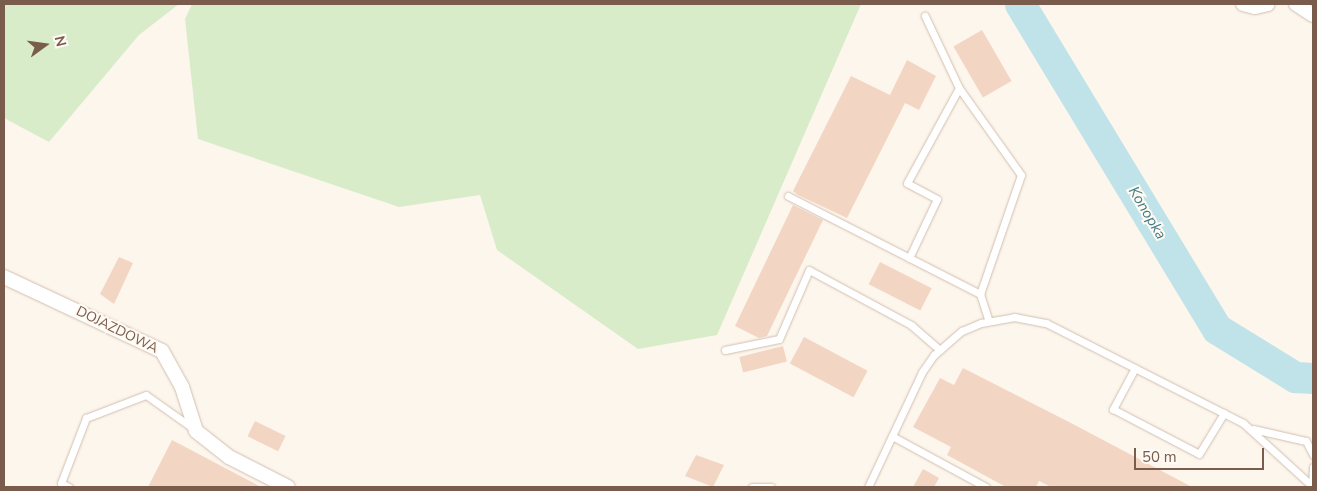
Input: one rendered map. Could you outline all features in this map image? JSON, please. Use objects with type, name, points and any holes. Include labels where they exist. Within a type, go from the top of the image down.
[{"type":"street","points":[[1243,4],[1255,7],[1268,4]]},
{"type":"street","points":[[1296,4],[1313,15]]},
{"type":"street","name":"DOJAZDOWA","points":[[4,277],[162,351],[182,387],[196,431]]},
{"type":"street","points":[[196,431],[229,457],[288,487]]},
{"type":"lane","points":[[1313,4],[1313,9]]},
{"type":"lane","points":[[925,16],[959,88],[1021,175],[980,294],[989,321]]},
{"type":"lane","points":[[909,258],[937,198],[907,184],[959,88]]},
{"type":"lane","points":[[788,196],[980,294]]},
{"type":"lane","points":[[724,350],[779,339],[809,270],[911,325],[940,350]]},
{"type":"lane","points":[[868,487],[922,372],[940,350],[962,331],[989,321],[1032,318],[1135,368],[1250,428],[1313,487]]},
{"type":"lane","points":[[1135,368],[1112,409],[1199,454],[1224,413]]},
{"type":"lane","points":[[69,487],[61,483],[86,418],[146,396],[196,431]]},
{"type":"lane","points":[[1250,428],[1306,441],[1313,455]]},
{"type":"lane","points":[[892,436],[986,487]]},
{"type":"lane","points":[[1313,467],[1313,487]]},
{"type":"lane","points":[[752,487],[771,487]]},
{"type":"green space","points":[[4,4],[179,4],[139,35],[49,142],[4,118]]},
{"type":"green space","points":[[192,4],[861,4],[717,335],[638,349],[497,250],[480,195],[399,207],[198,139],[185,19]]},
{"type":"building","points":[[982,30],[1012,81],[983,98],[953,46]]},
{"type":"building","points":[[907,60],[936,76],[919,110],[905,103],[847,218],[793,191],[851,76],[890,95]]},
{"type":"building","points":[[793,205],[823,220],[767,336],[759,338],[735,326]]},
{"type":"building","points":[[119,257],[133,263],[114,304],[100,294]]},
{"type":"building","points":[[880,262],[932,288],[920,311],[869,284]]},
{"type":"building","points":[[804,337],[868,371],[853,397],[790,363]]},
{"type":"building","points":[[783,346],[787,362],[743,372],[739,357]]},
{"type":"building","points":[[963,368],[1192,487],[1051,487],[1039,481],[1036,487],[1006,487],[947,455],[951,447],[913,427],[940,378],[954,385]]},
{"type":"building","points":[[255,421],[286,436],[278,451],[248,436]]},
{"type":"building","points":[[172,440],[261,487],[148,487]]},
{"type":"building","points":[[696,455],[724,465],[713,487],[685,476]]},
{"type":"building","points":[[923,469],[939,478],[934,487],[913,487]]},
{"type":"waterway","name":"Konopka","points":[[1020,4],[1217,329],[1295,377],[1313,378]]}]
